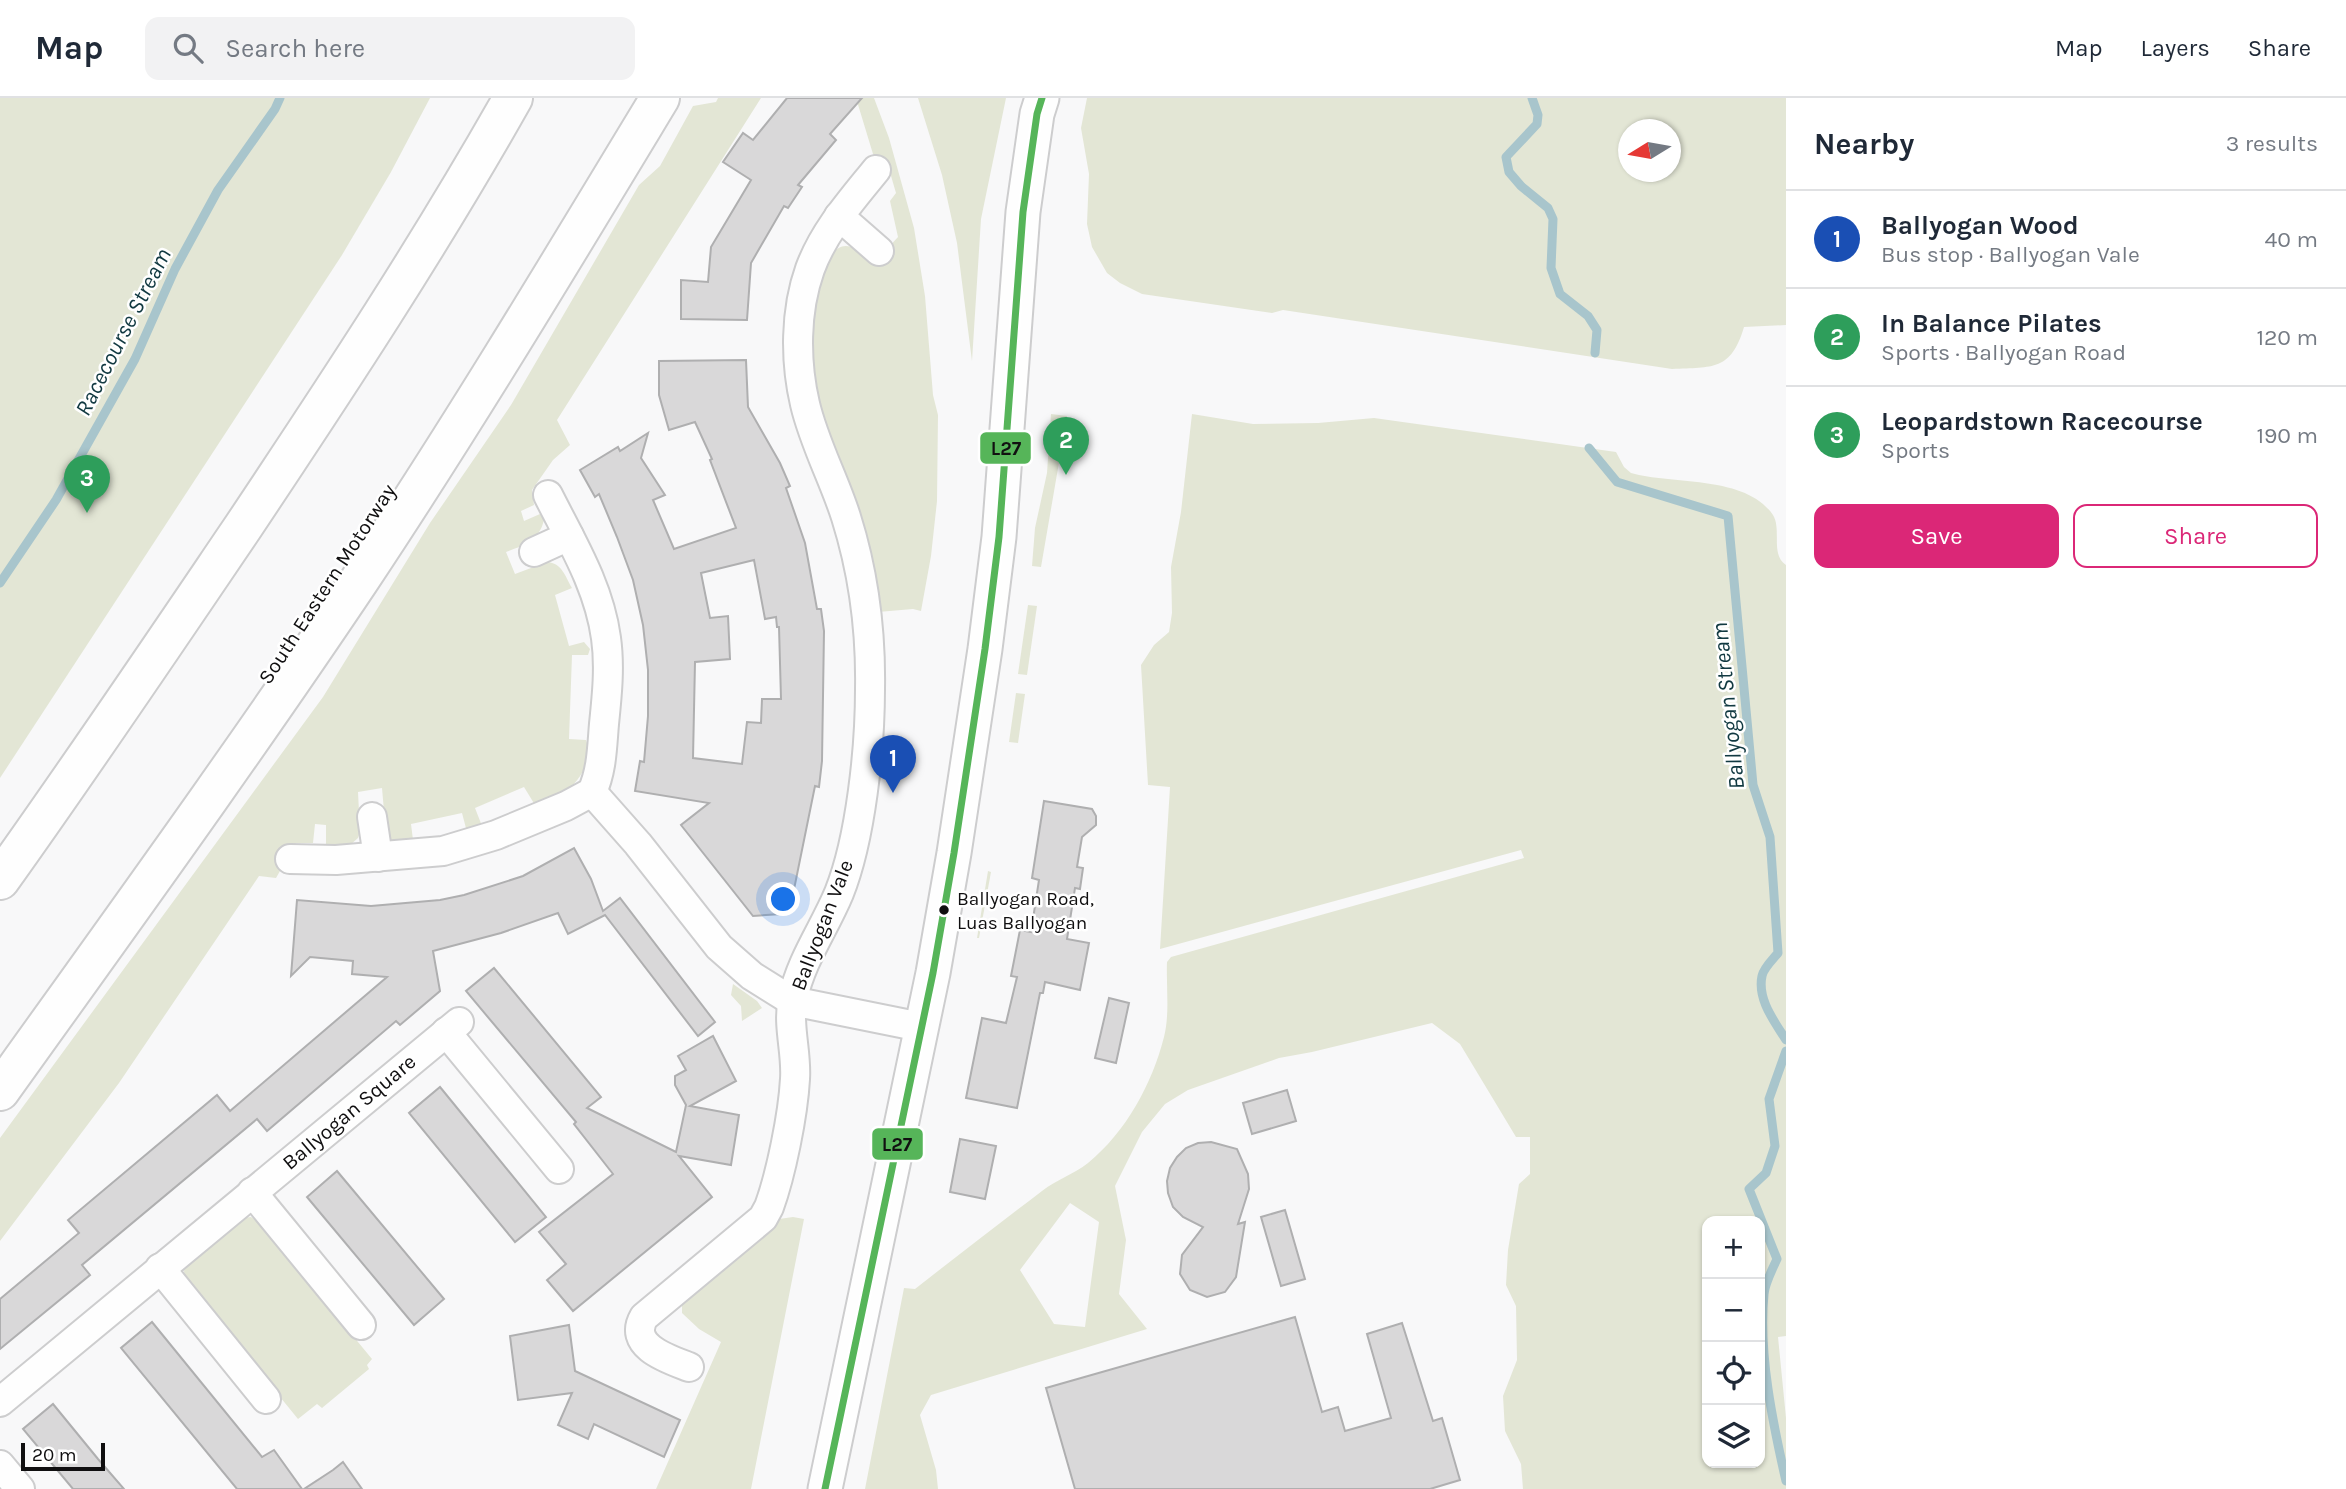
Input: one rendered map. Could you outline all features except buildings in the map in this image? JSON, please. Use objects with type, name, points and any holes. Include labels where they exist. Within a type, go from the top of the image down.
[{"type":"highway","points":[[0,841],[311,386],[423,214],[488,98]]},
{"type":"highway","points":[[0,880],[157,655],[332,393],[415,266],[513,98]]},
{"type":"highway","name":"South Eastern Motorway","points":[[0,1053],[163,826],[326,587],[561,217],[629,98]]},
{"type":"highway","points":[[0,1091],[170,854],[359,580],[452,438],[660,98]]},
{"type":"street","points":[[825,1489],[922,1027],[954,853],[985,649],[1006,458],[1023,212],[1037,114],[1042,98]]},
{"type":"street","name":"Ballyogan Vale","points":[[592,792],[638,844],[719,947],[752,976],[792,1001],[805,959],[840,891],[852,847],[869,721],[870,656],[864,598],[846,516],[805,405],[799,372],[799,321],[810,270],[819,249],[839,216],[876,170]]},
{"type":"street","points":[[839,216],[879,251]]},
{"type":"street","points":[[290,859],[320,861],[443,851],[469,844],[566,806],[592,792],[600,768],[608,678],[607,639],[595,592],[548,495]]},
{"type":"street","points":[[534,552],[569,536]]},
{"type":"street","points":[[372,817],[378,857]]},
{"type":"street","points":[[689,1367],[661,1356],[646,1345],[641,1338],[641,1322],[658,1304],[763,1218],[769,1207],[792,1104],[795,1078],[791,1034],[792,1001],[922,1027]]},
{"type":"street","name":"Ballyogan Square","points":[[0,1402],[453,1027],[559,1169]]},
{"type":"street","points":[[252,1192],[361,1325]]},
{"type":"street","points":[[160,1268],[266,1399]]},
{"type":"street","points":[[0,1465],[20,1489]]},
{"type":"green space","points":[[0,98],[430,98],[391,172],[342,255],[0,778]]},
{"type":"green space","points":[[718,98],[761,98],[557,420],[570,445],[553,460],[532,490],[534,505],[521,511],[524,521],[540,514],[544,520],[542,527],[535,538],[506,552],[515,574],[547,562],[552,563],[562,571],[572,588],[555,595],[569,646],[584,642],[590,649],[588,655],[572,655],[569,739],[586,740],[588,748],[586,763],[579,777],[562,794],[535,805],[524,787],[475,808],[482,826],[467,832],[462,813],[411,824],[413,840],[396,844],[391,841],[385,823],[382,788],[358,792],[360,832],[358,838],[349,846],[329,846],[326,844],[326,825],[315,824],[313,843],[296,843],[276,878],[259,876],[119,1083],[0,1241],[0,1138],[323,697],[430,523],[511,405],[639,185],[660,166],[693,106],[716,102]]},
{"type":"green space","points":[[856,98],[874,98],[889,138],[914,228],[925,296],[933,395],[938,415],[937,501],[921,611],[913,609],[878,612],[820,418],[813,386],[812,313],[819,279],[825,265],[831,255],[842,246],[854,248],[875,262],[898,237],[890,201],[896,193],[889,169],[873,154]]},
{"type":"green space","points":[[918,98],[1006,98],[981,219],[972,361],[957,243],[942,175]]},
{"type":"green space","points":[[1087,98],[1786,98],[1786,325],[1744,327],[1733,352],[1718,364],[1672,369],[1283,310],[1272,313],[1142,294],[1107,273],[1092,247],[1087,224],[1089,174],[1081,128]]},
{"type":"green space","points":[[1051,414],[1067,416],[1041,567],[1032,566],[1035,528],[1047,473]]},
{"type":"green space","points":[[1192,414],[1253,424],[1318,423],[1374,418],[1616,452],[1624,467],[1631,473],[1728,487],[1761,502],[1773,515],[1777,528],[1778,555],[1786,565],[1786,1336],[1778,1337],[1786,1418],[1786,1489],[1523,1489],[1521,1464],[1505,1431],[1503,1396],[1517,1360],[1516,1306],[1506,1285],[1508,1250],[1519,1184],[1530,1174],[1530,1137],[1516,1137],[1460,1044],[1432,1023],[1279,1058],[1188,1090],[1165,1104],[1142,1132],[1115,1186],[1126,1240],[1119,1294],[1147,1329],[931,1395],[920,1415],[936,1470],[938,1489],[865,1489],[904,1288],[915,1289],[1042,1191],[1088,1163],[1114,1137],[1136,1106],[1159,1055],[1166,1028],[1167,962],[1171,957],[1524,858],[1521,850],[1160,949],[1170,787],[1148,785],[1141,665],[1154,645],[1169,632],[1172,613],[1171,567],[1181,512]],"holes":[[[1070,1203],[1099,1222],[1085,1327],[1054,1324],[1020,1270]]]},
{"type":"green space","points":[[1028,605],[1037,606],[1027,675],[1018,674]]},
{"type":"green space","points":[[1016,693],[1025,694],[1018,743],[1009,742]]},
{"type":"green space","points":[[988,871],[991,872],[977,938]]},
{"type":"green space","points":[[733,984],[757,1001],[762,1008],[742,1021],[741,1006],[731,995]]},
{"type":"green space","points":[[251,1217],[260,1223],[372,1359],[367,1365],[369,1369],[322,1408],[317,1404],[298,1419],[187,1283],[184,1272],[185,1262],[242,1218]]},
{"type":"green space","points":[[779,1219],[804,1219],[751,1489],[656,1489],[721,1342],[699,1329],[682,1313],[682,1300]]},
{"type":"waterway","name":"Racecourse Stream","points":[[0,583],[56,500],[135,359],[175,269],[218,190],[280,98]]},
{"type":"waterway","name":"Ballyogan Stream","points":[[1532,98],[1538,115],[1537,124],[1506,157],[1509,172],[1521,186],[1548,208],[1553,219],[1551,268],[1560,294],[1588,316],[1597,330],[1595,353]]},
{"type":"waterway","name":"Ballyogan Stream","points":[[1589,448],[1617,482],[1728,516],[1753,785],[1770,837],[1778,953],[1763,973],[1761,985],[1764,1002],[1786,1040]]},
{"type":"waterway","name":"Ballyogan Stream","points":[[1786,1051],[1769,1099],[1775,1146],[1766,1173],[1749,1189],[1777,1259],[1765,1290],[1763,1340],[1772,1412],[1786,1481]]},
{"type":"transit line","name":"L27","points":[[825,1489],[933,973],[954,853],[999,537],[1023,212],[1037,114],[1042,98]]},
{"type":"place","name":"In Balance Pilates","points":[[1066,475]]},
{"type":"place","name":"Leopardstown Racecourse","points":[[87,513]]},
{"type":"place","name":"Ballyogan Wood","points":[[893,793]]},
{"type":"place","name":"Ballyogan Road, Luas Ballyogan","points":[[944,910]]}]
